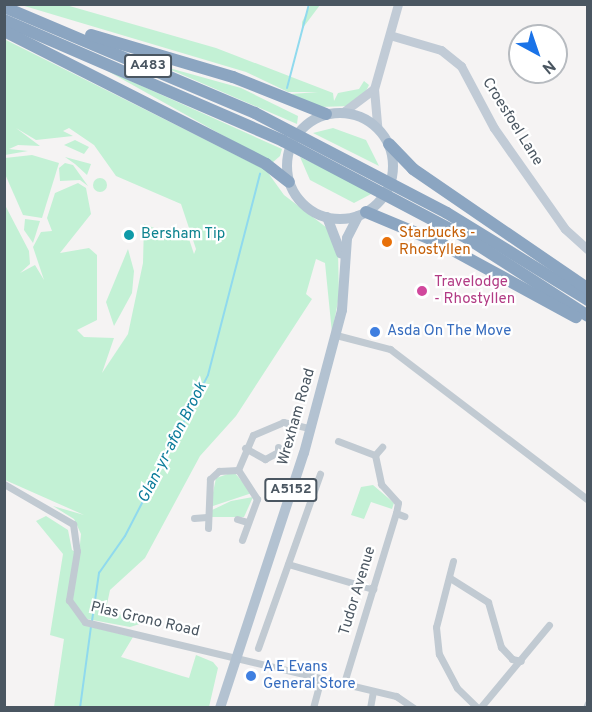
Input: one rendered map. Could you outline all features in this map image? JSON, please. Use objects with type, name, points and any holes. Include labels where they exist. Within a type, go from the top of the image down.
[{"type":"highway","points":[[4,7],[233,77],[326,114]]},
{"type":"highway","name":"A483","points":[[4,7],[286,135],[372,179],[588,300]]},
{"type":"highway","name":"A483","points":[[4,20],[286,135]]},
{"type":"highway","points":[[4,31],[192,125],[289,182]]},
{"type":"highway","points":[[389,144],[412,169],[588,288]]},
{"type":"highway","name":"A483","points":[[393,191],[588,316]]},
{"type":"highway","points":[[362,214],[440,243],[588,323]]},
{"type":"main road","points":[[374,89],[342,112],[326,114],[310,121],[290,148],[289,182],[297,198],[327,218],[362,214],[390,182],[389,144],[377,127],[374,89],[393,36],[398,4]]},
{"type":"main road","name":"Croesfoel Lane","points":[[393,36],[441,50],[461,66],[494,128],[565,229],[588,250]]},
{"type":"main road","points":[[342,112],[377,127]]},
{"type":"main road","name":"Wrexham Road","points":[[220,708],[310,428],[336,335],[347,238],[362,214]]},
{"type":"main road","name":"Wrexham Road","points":[[327,218],[339,239],[344,268]]},
{"type":"street","points":[[336,335],[390,349],[588,500]]},
{"type":"street","points":[[238,470],[245,448],[262,429],[283,422],[310,428]]},
{"type":"street","points":[[341,446],[375,455]]},
{"type":"street","points":[[245,448],[265,459],[278,452],[278,447]]},
{"type":"street","points":[[375,455],[382,447]]},
{"type":"street","points":[[375,455],[381,484],[398,503],[396,513],[404,516]]},
{"type":"street","points":[[208,528],[210,479],[224,470],[238,470]]},
{"type":"street","points":[[238,470],[257,499],[242,540]]},
{"type":"street","points":[[258,648],[261,628],[288,564],[321,474]]},
{"type":"street","name":"Plas Grono Road","points":[[4,484],[73,524],[77,551],[69,600],[87,622],[237,657],[320,681],[373,691],[414,708]]},
{"type":"street","name":"Tudor Avenue","points":[[343,686],[396,513]]},
{"type":"street","points":[[195,518],[207,517]]},
{"type":"street","points":[[237,519],[247,522]]},
{"type":"street","points":[[453,561],[436,627],[439,654],[457,688],[479,708],[521,661],[549,625]]},
{"type":"street","points":[[288,564],[373,589]]},
{"type":"street","points":[[450,578],[488,602],[501,647],[512,660],[521,661]]},
{"type":"street","points":[[313,708],[320,681]]},
{"type":"street","points":[[370,708],[373,691]]},
{"type":"street","points":[[586,708],[588,703]]},
{"type":"green space","points":[[311,4],[320,5],[302,29],[302,22]]},
{"type":"green space","points":[[21,5],[66,5],[216,48],[333,93],[334,101],[338,93],[359,89],[364,81],[369,85],[363,97],[349,106],[320,107],[291,94],[318,92],[288,92],[246,72]]},
{"type":"green space","points":[[4,39],[266,170],[284,195],[331,231],[338,252],[339,296],[332,333],[325,263],[316,259],[306,294],[312,299],[236,416],[200,456],[145,558],[110,590],[106,609],[143,623],[130,627],[87,619],[83,625],[133,637],[121,657],[189,678],[196,655],[213,662],[218,668],[209,707],[54,707],[64,639],[50,635],[63,554],[36,521],[46,516],[68,530],[72,550],[79,554],[81,534],[74,519],[53,506],[84,515],[5,480],[5,205],[29,251],[30,264],[20,273],[35,265],[44,280],[33,247],[41,232],[52,231],[47,218],[55,193],[78,183],[86,188],[91,214],[60,253],[89,248],[97,255],[97,320],[77,330],[84,337],[114,338],[102,373],[128,334],[143,263],[144,224],[172,235],[187,233],[194,254],[196,249],[181,204],[116,176],[94,145],[69,128],[63,131],[73,136],[36,140],[16,128],[40,146],[18,145],[9,149],[28,151],[5,155]]},
{"type":"green space","points":[[162,66],[241,88],[298,116],[297,124]]},
{"type":"green space","points":[[104,69],[282,149],[280,156],[272,163]]},
{"type":"green space","points":[[333,128],[366,140],[379,166],[313,133]]},
{"type":"green space","points":[[75,140],[89,147],[84,154],[64,145]]},
{"type":"green space","points":[[32,155],[59,163],[42,218],[23,215],[5,174],[5,158]]},
{"type":"green space","points":[[65,157],[91,164],[87,175],[75,164]]},
{"type":"green space","points":[[300,157],[373,193],[354,203],[310,180]]},
{"type":"green space","points":[[65,163],[73,165],[88,186],[80,180],[60,181],[59,168]]},
{"type":"green space","points":[[97,178],[103,178],[107,185],[103,192],[97,192],[93,188],[93,182]]},
{"type":"green space","points":[[25,219],[40,221],[33,243],[24,230]]},
{"type":"green space","points":[[128,249],[134,271],[132,293],[114,326],[106,302]]},
{"type":"green space","points":[[234,472],[252,493],[210,507],[216,478]]},
{"type":"green space","points":[[373,485],[394,503],[392,509],[371,502],[364,519],[351,515],[361,487]]},
{"type":"green space","points":[[253,497],[244,517],[211,517],[210,511],[231,501]]},
{"type":"waterway","points":[[287,88],[309,4]]},
{"type":"waterway","name":"Glan-yr-afon Brook","points":[[92,621],[99,573],[125,536],[208,375],[260,174]]},
{"type":"waterway","name":"Glan-yr-afon Brook","points":[[80,708],[91,627]]},
{"type":"place","name":"Bersham Tip","points":[[129,235]]},
{"type":"place","name":"Starbucks - Rhostyllen","points":[[387,242]]},
{"type":"place","name":"Travelodge - Rhostyllen","points":[[422,291]]},
{"type":"place","name":"Asda On The Move","points":[[375,332]]},
{"type":"place","name":"A E Evans General Store","points":[[251,676]]}]
